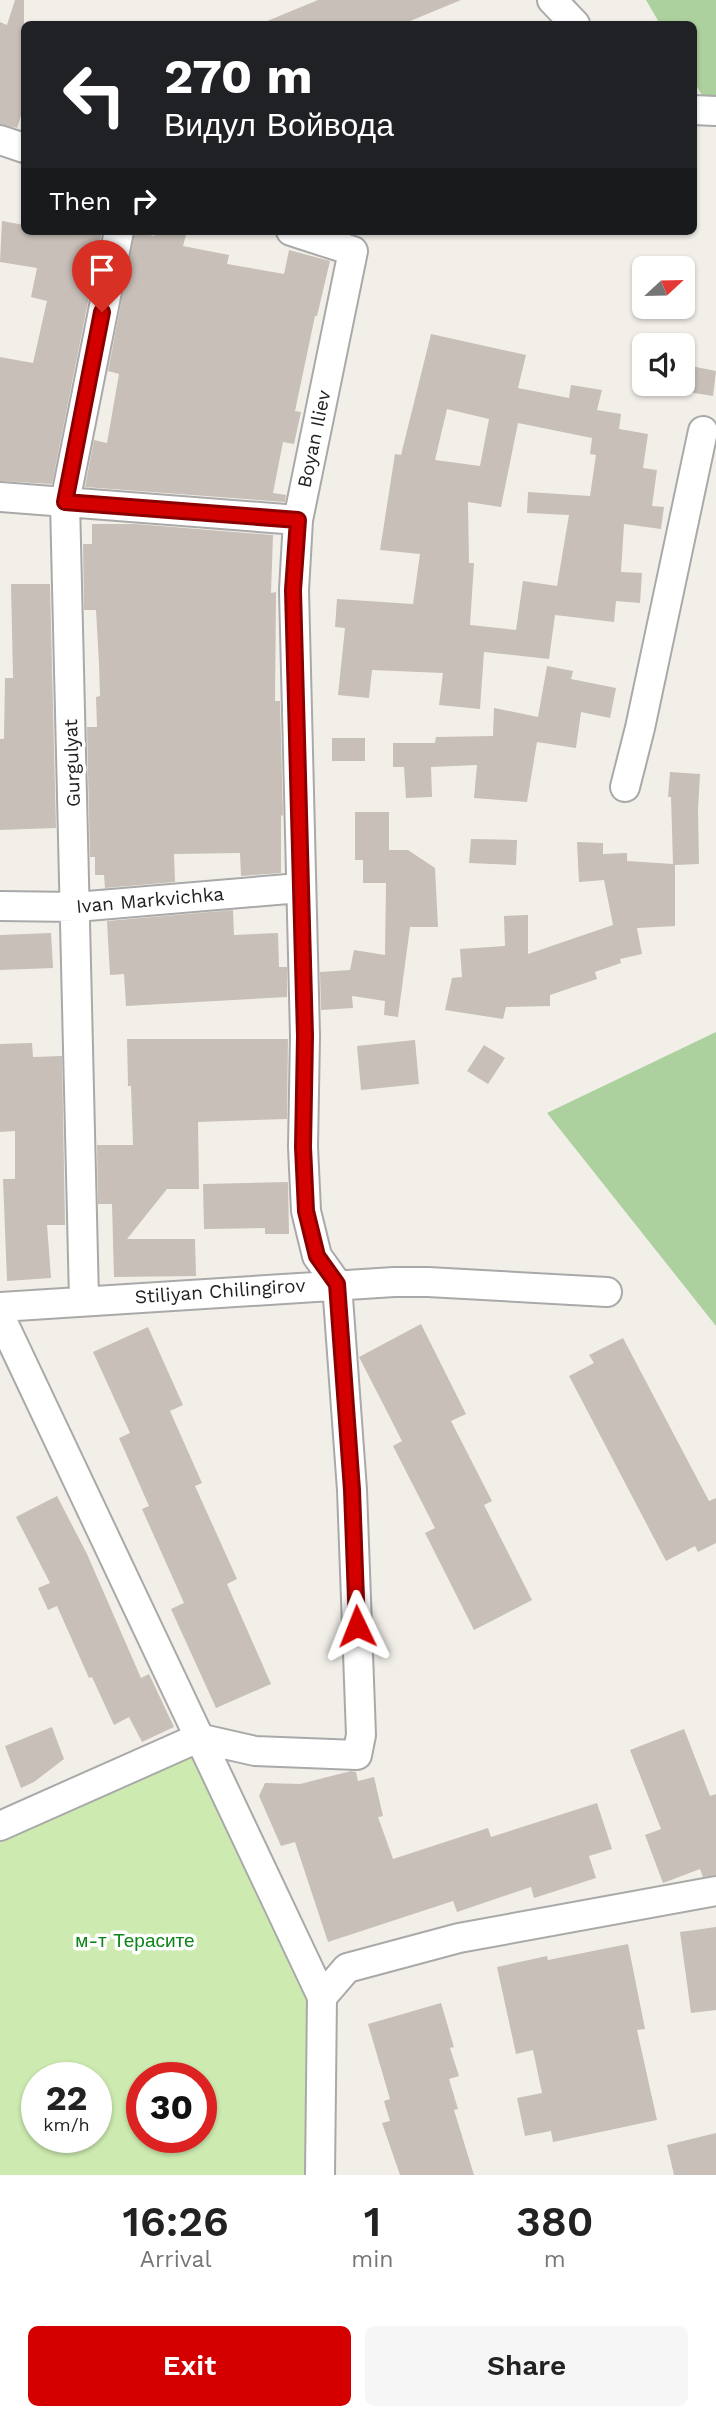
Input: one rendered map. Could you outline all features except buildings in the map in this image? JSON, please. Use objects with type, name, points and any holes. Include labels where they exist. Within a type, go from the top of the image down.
[{"type":"street","points":[[552,0],[572,21]]},
{"type":"street","points":[[697,110],[716,111]]},
{"type":"street","points":[[0,140],[21,147]]},
{"type":"street","name":"Gurgulyat","points":[[84,1300],[65,502],[117,235]]},
{"type":"street","name":"Boyan Iliev","points":[[303,235],[353,251],[298,520],[293,590],[305,1036],[303,1147],[306,1211],[317,1256],[337,1284]]},
{"type":"street","points":[[625,788],[703,430]]},
{"type":"street","points":[[0,497],[298,520]]},
{"type":"street","name":"Ivan Markvichka","points":[[0,905],[76,907],[300,888]]},
{"type":"street","name":"Stiliyan Chilingirov","points":[[0,1307],[337,1284],[428,1282],[607,1292]]},
{"type":"street","points":[[0,1826],[198,1738],[255,1751],[358,1755],[361,1735],[352,1490],[337,1284]]},
{"type":"street","points":[[0,1316],[322,1997],[320,2175]]},
{"type":"street","points":[[322,1997],[347,1968],[459,1938],[716,1891]]},
{"type":"green space","points":[[646,0],[716,0],[716,119],[697,87],[697,21],[658,21]]},
{"type":"green space","points":[[716,1032],[716,1326],[547,1113]]},
{"type":"green space","name":"м-т Терасите","points":[[193,1748],[316,2001],[313,2175],[0,2175],[0,1828]]},
{"type":"route","points":[[102,312],[65,502],[298,520],[293,590],[305,1036],[303,1147],[306,1211],[317,1256],[337,1284],[352,1490],[357,1626]]}]
